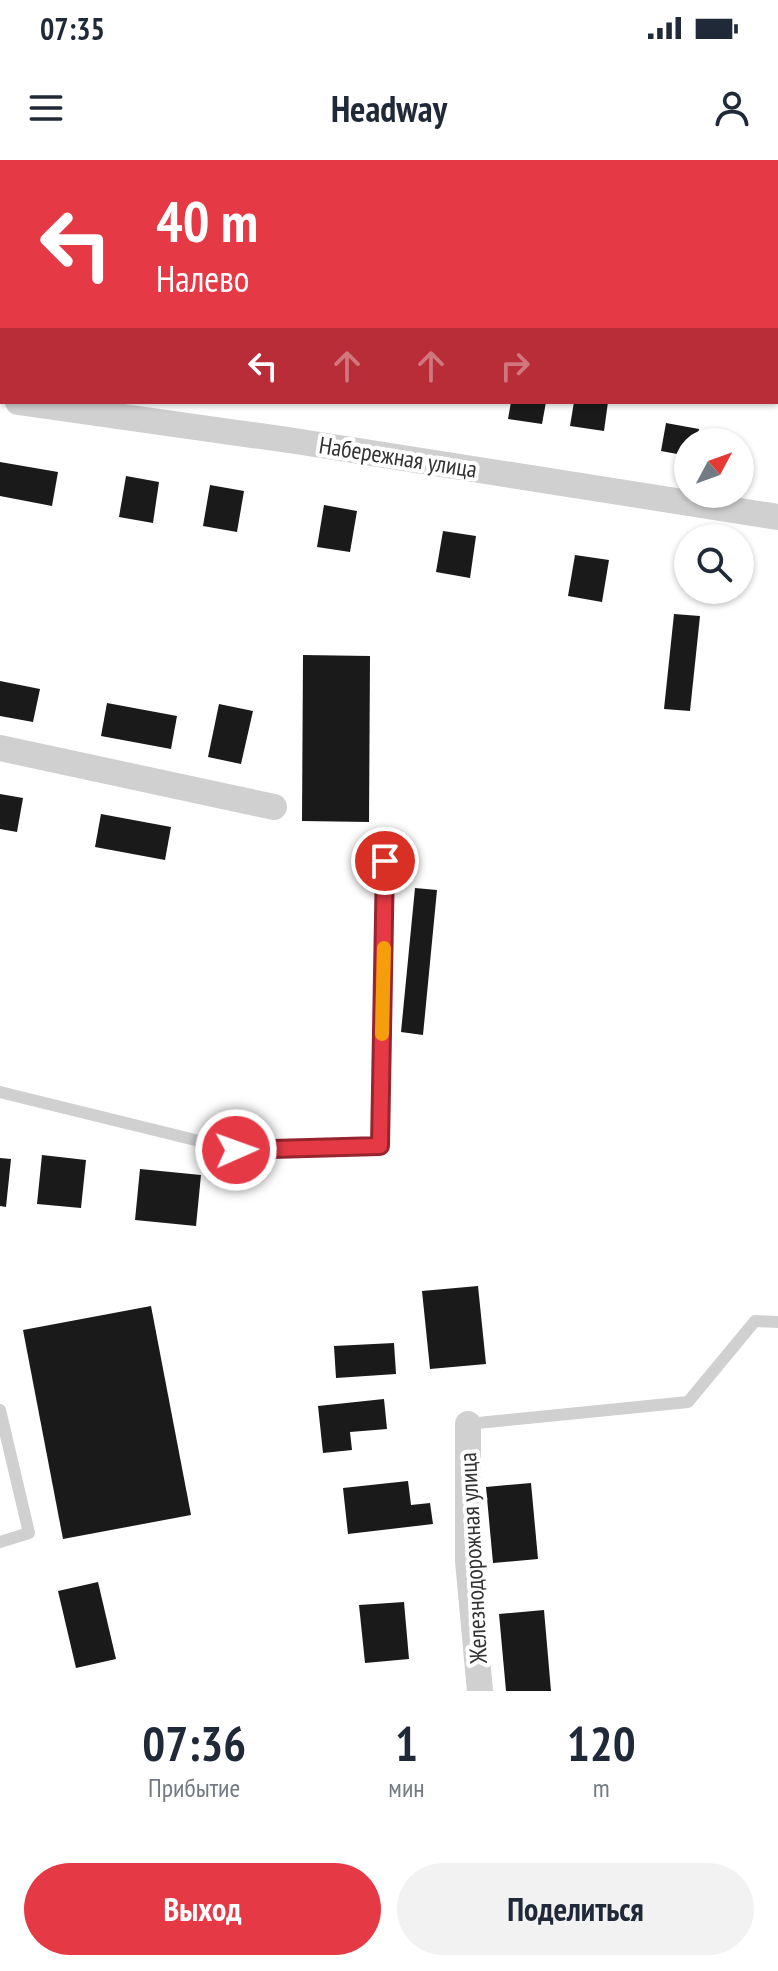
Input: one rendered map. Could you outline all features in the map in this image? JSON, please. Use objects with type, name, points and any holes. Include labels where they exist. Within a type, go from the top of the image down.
[{"type":"street","name":"Набережная улица","points":[[32,404],[295,441],[778,517]]},
{"type":"street","points":[[0,748],[274,807]]},
{"type":"street","name":"Железнодорожная улица","points":[[468,1424],[468,1561],[480,1691]]},
{"type":"lane","points":[[0,1092],[236,1150],[380,1146],[385,861]]},
{"type":"lane","points":[[468,1424],[688,1402],[755,1321],[778,1322]]},
{"type":"lane","points":[[0,1410],[3,1447],[29,1533],[0,1542]]},
{"type":"building","points":[[511,404],[546,404],[542,424],[508,419]]},
{"type":"building","points":[[574,404],[608,404],[604,431],[570,426]]},
{"type":"building","points":[[666,423],[694,428],[674,428],[674,453],[661,451]]},
{"type":"building","points":[[0,462],[58,472],[52,506],[0,496]]},
{"type":"building","points":[[126,476],[159,482],[153,523],[119,517]]},
{"type":"building","points":[[210,485],[244,491],[237,532],[203,526]]},
{"type":"building","points":[[324,505],[357,511],[350,552],[317,547]]},
{"type":"building","points":[[443,531],[476,536],[470,578],[436,572]]},
{"type":"building","points":[[575,555],[609,560],[602,602],[568,596]]},
{"type":"building","points":[[674,614],[700,616],[690,711],[664,709]]},
{"type":"building","points":[[303,655],[370,656],[369,822],[302,821]]},
{"type":"building","points":[[0,681],[40,689],[33,722],[0,716]]},
{"type":"building","points":[[107,703],[177,716],[171,749],[101,736]]},
{"type":"building","points":[[219,704],[253,711],[241,764],[208,757]]},
{"type":"building","points":[[0,794],[23,798],[17,832],[0,829]]},
{"type":"building","points":[[101,814],[171,827],[165,860],[95,847]]},
{"type":"building","points":[[415,888],[437,890],[423,1035],[401,1032]]},
{"type":"building","points":[[42,1155],[86,1160],[81,1208],[37,1204]]},
{"type":"building","points":[[0,1158],[11,1159],[6,1207],[0,1206]]},
{"type":"building","points":[[140,1169],[201,1175],[196,1226],[135,1220]]},
{"type":"building","points":[[478,1286],[486,1364],[430,1369],[422,1291]]},
{"type":"building","points":[[151,1306],[191,1515],[63,1539],[23,1330]]},
{"type":"building","points":[[394,1343],[396,1374],[336,1378],[334,1346]]},
{"type":"building","points":[[384,1399],[387,1429],[350,1432],[352,1450],[323,1453],[318,1406]]},
{"type":"building","points":[[408,1481],[411,1505],[430,1503],[433,1524],[348,1534],[343,1488]]},
{"type":"building","points":[[531,1483],[538,1559],[493,1563],[486,1487]]},
{"type":"building","points":[[98,1582],[116,1659],[76,1668],[58,1591]]},
{"type":"building","points":[[404,1602],[409,1659],[365,1663],[359,1605]]},
{"type":"building","points":[[544,1610],[551,1691],[506,1691],[499,1614]]},
{"type":"slow traffic","points":[[382,1034],[384,948]]},
{"type":"route","points":[[236,1150],[380,1146],[385,861]]}]
